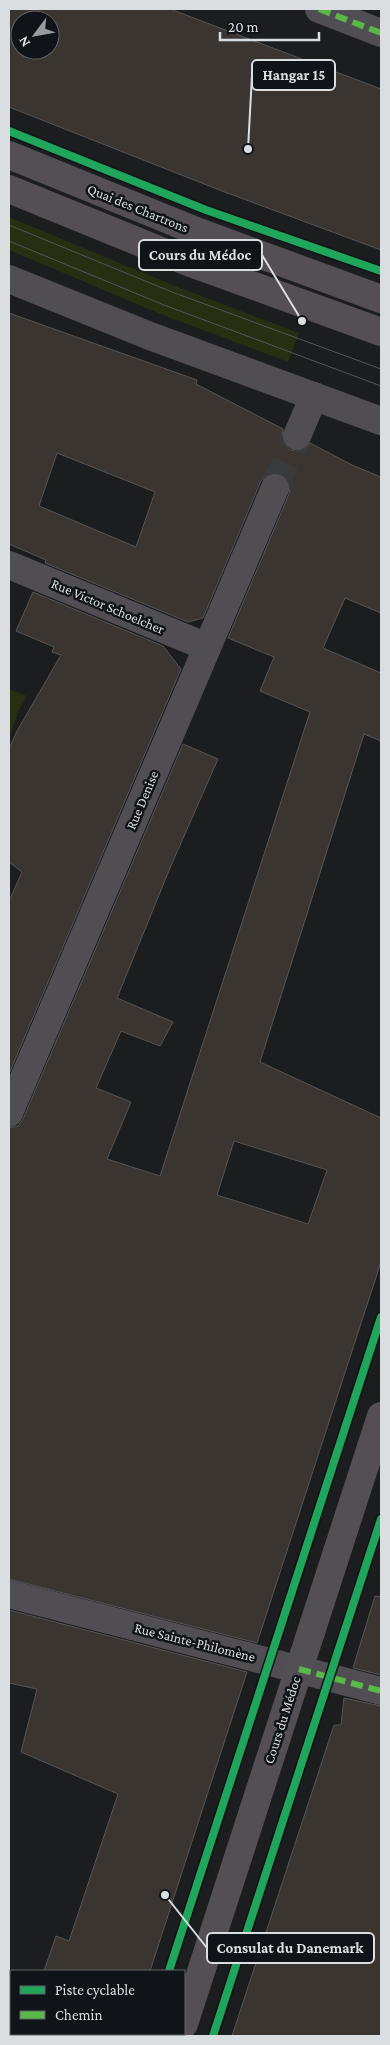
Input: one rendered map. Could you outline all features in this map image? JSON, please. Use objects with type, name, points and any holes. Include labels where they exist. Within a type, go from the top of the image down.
[{"type":"main road","name":"Quai des Chartrons","points":[[9,155],[196,231],[381,299]]},
{"type":"main road","points":[[9,189],[188,262],[381,332]]},
{"type":"main road","name":"Cours du Médoc","points":[[185,2021],[381,1416]]},
{"type":"street","points":[[319,9],[381,33]]},
{"type":"street","points":[[9,279],[150,336],[381,421]]},
{"type":"street","points":[[297,436],[314,396]]},
{"type":"street","name":"Rue Denise","points":[[9,1113],[275,488]]},
{"type":"street","name":"Rue Victor Schoelcher","points":[[9,565],[207,647]]},
{"type":"street","name":"Rue Sainte-Philomène","points":[[9,1594],[381,1691]]},
{"type":"green space","points":[[9,217],[175,286],[299,333],[288,362],[160,314],[9,250]]},
{"type":"green space","points":[[9,689],[27,696],[19,710],[9,738]]},
{"type":"building","points":[[9,9],[170,9],[381,89],[381,250],[222,191],[9,107]]},
{"type":"building","points":[[9,313],[197,380],[196,384],[283,429],[282,438],[284,445],[290,450],[299,451],[306,449],[310,443],[352,465],[381,477],[381,613],[345,598],[323,648],[381,673],[381,741],[364,734],[260,1062],[381,1118],[381,1262],[257,1643],[9,1579],[9,1128],[18,1126],[23,1119],[183,744],[218,759],[170,868],[117,998],[173,1022],[160,1046],[121,1031],[96,1088],[131,1102],[107,1159],[160,1176],[310,712],[260,691],[274,657],[228,638],[289,494],[290,486],[287,478],[281,473],[265,476],[261,481],[203,618],[188,622],[45,563],[46,560],[9,544]],"holes":[[[57,453],[155,492],[136,547],[39,506]],[[234,1141],[327,1170],[308,1224],[217,1195]]]},
{"type":"building","points":[[33,592],[163,646],[181,669],[9,1074],[9,901],[22,872],[9,862],[9,749],[17,731],[61,655],[52,652],[54,647],[16,631]]},
{"type":"building","points":[[375,1596],[381,1597],[381,1675],[353,1668]]},
{"type":"building","points":[[9,1610],[247,1672],[150,1970],[44,1970],[56,1936],[69,1941],[118,1794],[21,1752],[37,1689],[9,1683]]},
{"type":"building","points":[[344,1698],[381,1706],[381,2036],[232,2036],[334,1725],[341,1725]]},
{"type":"tunnel","points":[[275,488],[297,436]]},
{"type":"tram line","points":[[9,225],[172,292],[381,369]]},
{"type":"tram line","points":[[9,241],[164,305],[381,386]]},
{"type":"marked path","points":[[319,9],[381,33]]},
{"type":"marked path","points":[[299,1669],[381,1691]]},
{"type":"cycle path","points":[[9,131],[206,210],[381,271]]},
{"type":"cycle path","points":[[169,1970],[381,1317]]},
{"type":"cycle path","points":[[213,2036],[381,1519]]},
{"type":"place","name":"Hangar 15","points":[[248,149]]},
{"type":"place","name":"Cours du Médoc","points":[[302,321]]},
{"type":"place","name":"Consulat du Danemark","points":[[165,1895]]}]
